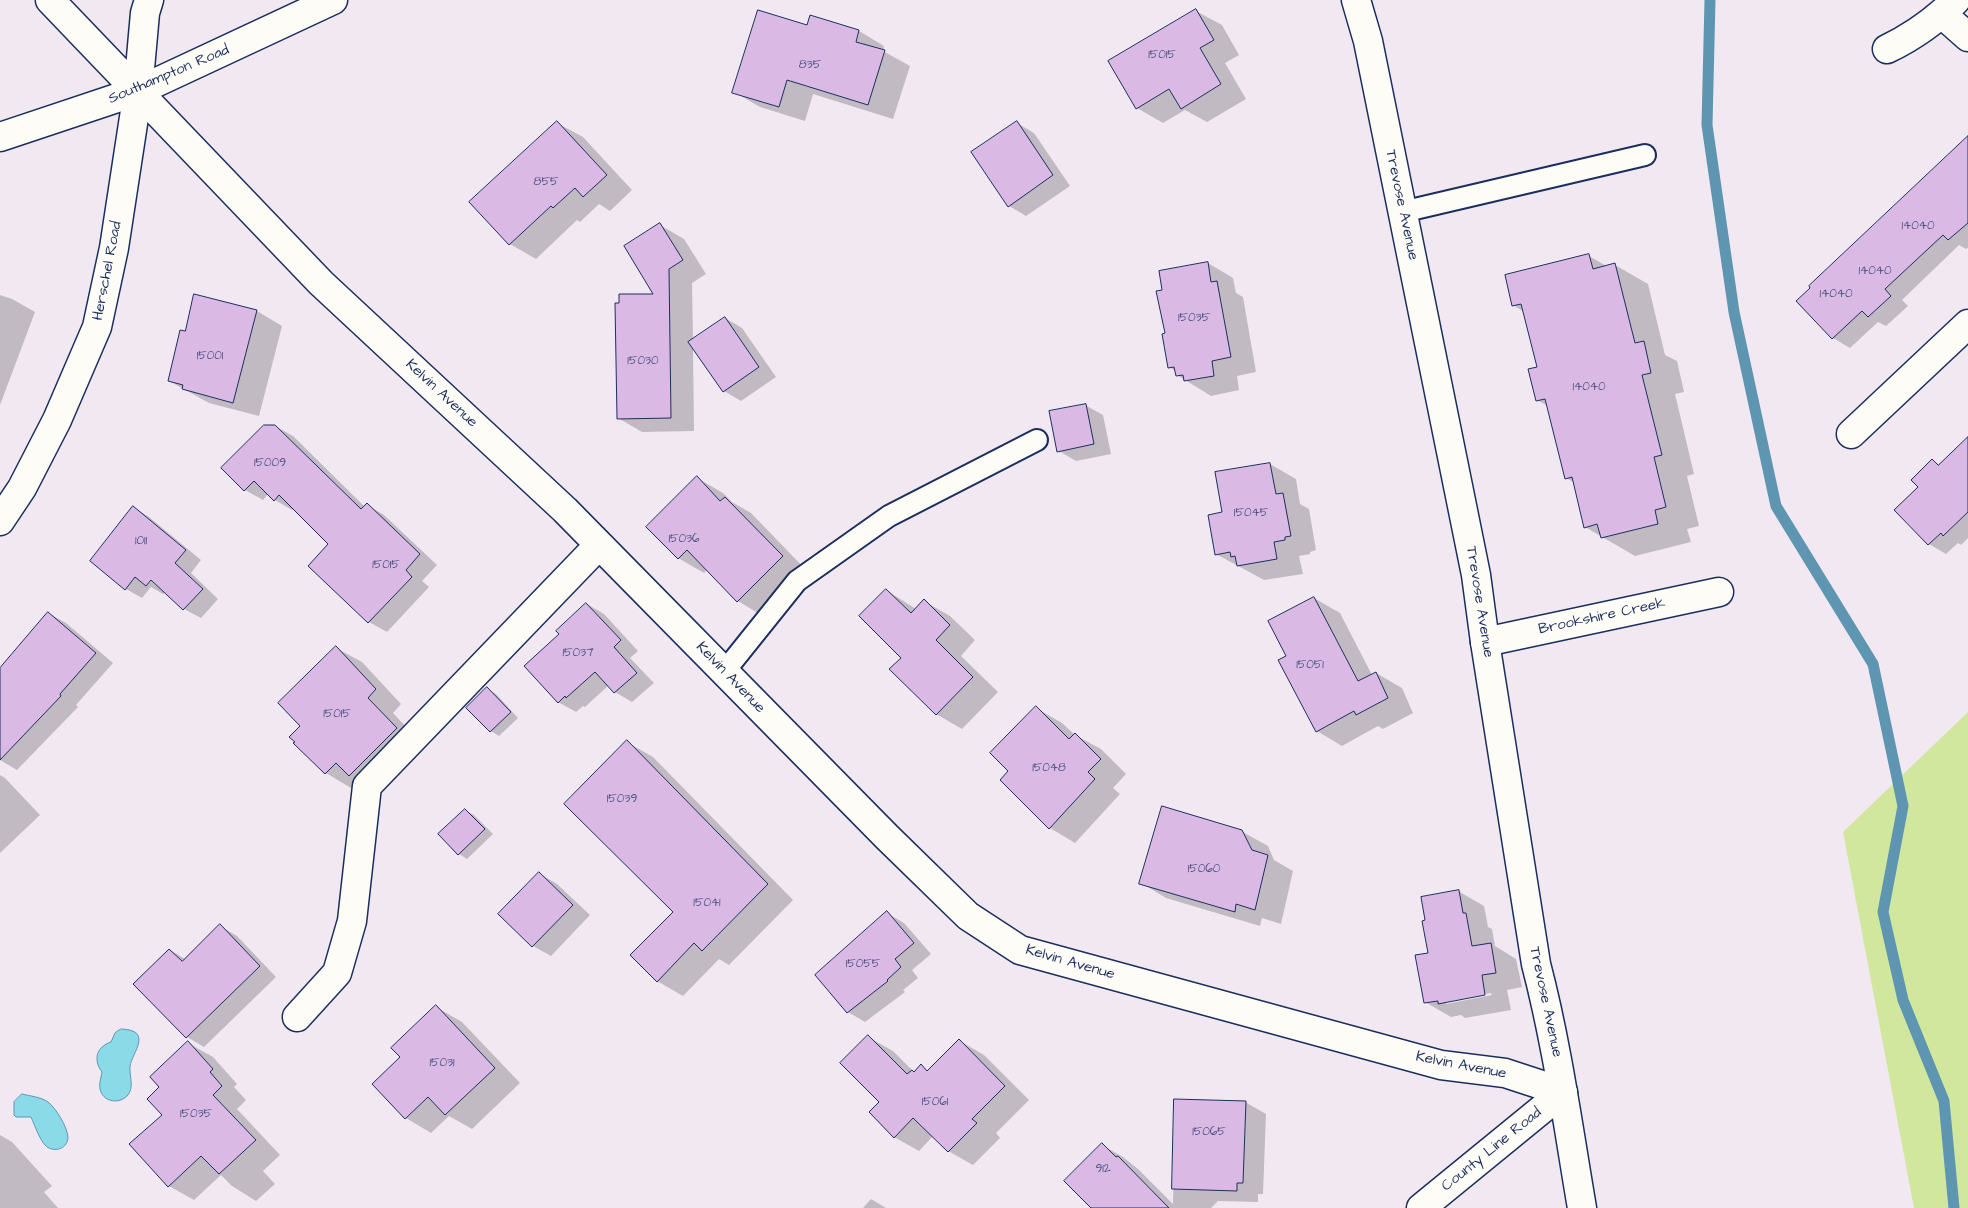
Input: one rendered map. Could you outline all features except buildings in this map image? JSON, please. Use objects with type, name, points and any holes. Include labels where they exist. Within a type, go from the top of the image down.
[{"type":"street","name":"Kelvin Avenue","points":[[50,0],[322,283],[565,510],[887,837],[968,916],[1020,950],[1441,1065],[1505,1073],[1563,1092]]},
{"type":"street","name":"Herschel Road","points":[[0,521],[22,488],[57,420],[97,327],[114,248],[138,91],[145,13],[149,0]]},
{"type":"street","name":"Southampton Road","points":[[0,137],[138,91],[333,0]]},
{"type":"street","name":"Trevose Avenue","points":[[1356,0],[1368,41],[1476,574],[1536,964],[1546,1001],[1582,1208]]},
{"type":"street","points":[[1887,50],[1914,36],[1949,7],[1968,37]]},
{"type":"street","points":[[1851,434],[1968,324]]},
{"type":"street","points":[[298,1017],[337,973],[352,921],[367,786],[599,545]]},
{"type":"street","name":"Brookshire Creek","points":[[1485,642],[1719,592]]},
{"type":"street","name":"County Line Road","points":[[1421,1208],[1563,1092]]},
{"type":"lane","points":[[1402,212],[1646,155]]},
{"type":"lane","points":[[724,672],[797,581],[889,516],[1037,440]]},
{"type":"green space","points":[[1968,712],[1968,1208],[1914,1208],[1843,832]]},
{"type":"water","points":[[121,1029],[137,1033],[139,1043],[130,1066],[131,1089],[124,1099],[112,1101],[106,1098],[100,1090],[102,1072],[97,1059],[102,1047],[111,1042],[115,1033]]},
{"type":"water","points":[[22,1094],[45,1100],[61,1118],[68,1138],[62,1148],[51,1149],[45,1145],[31,1117],[16,1117],[14,1115],[14,1102]]},
{"type":"waterway","points":[[1710,0],[1707,125],[1734,312],[1776,506],[1873,664],[1903,806],[1883,912],[1903,1000],[1944,1101],[1954,1208]]}]
